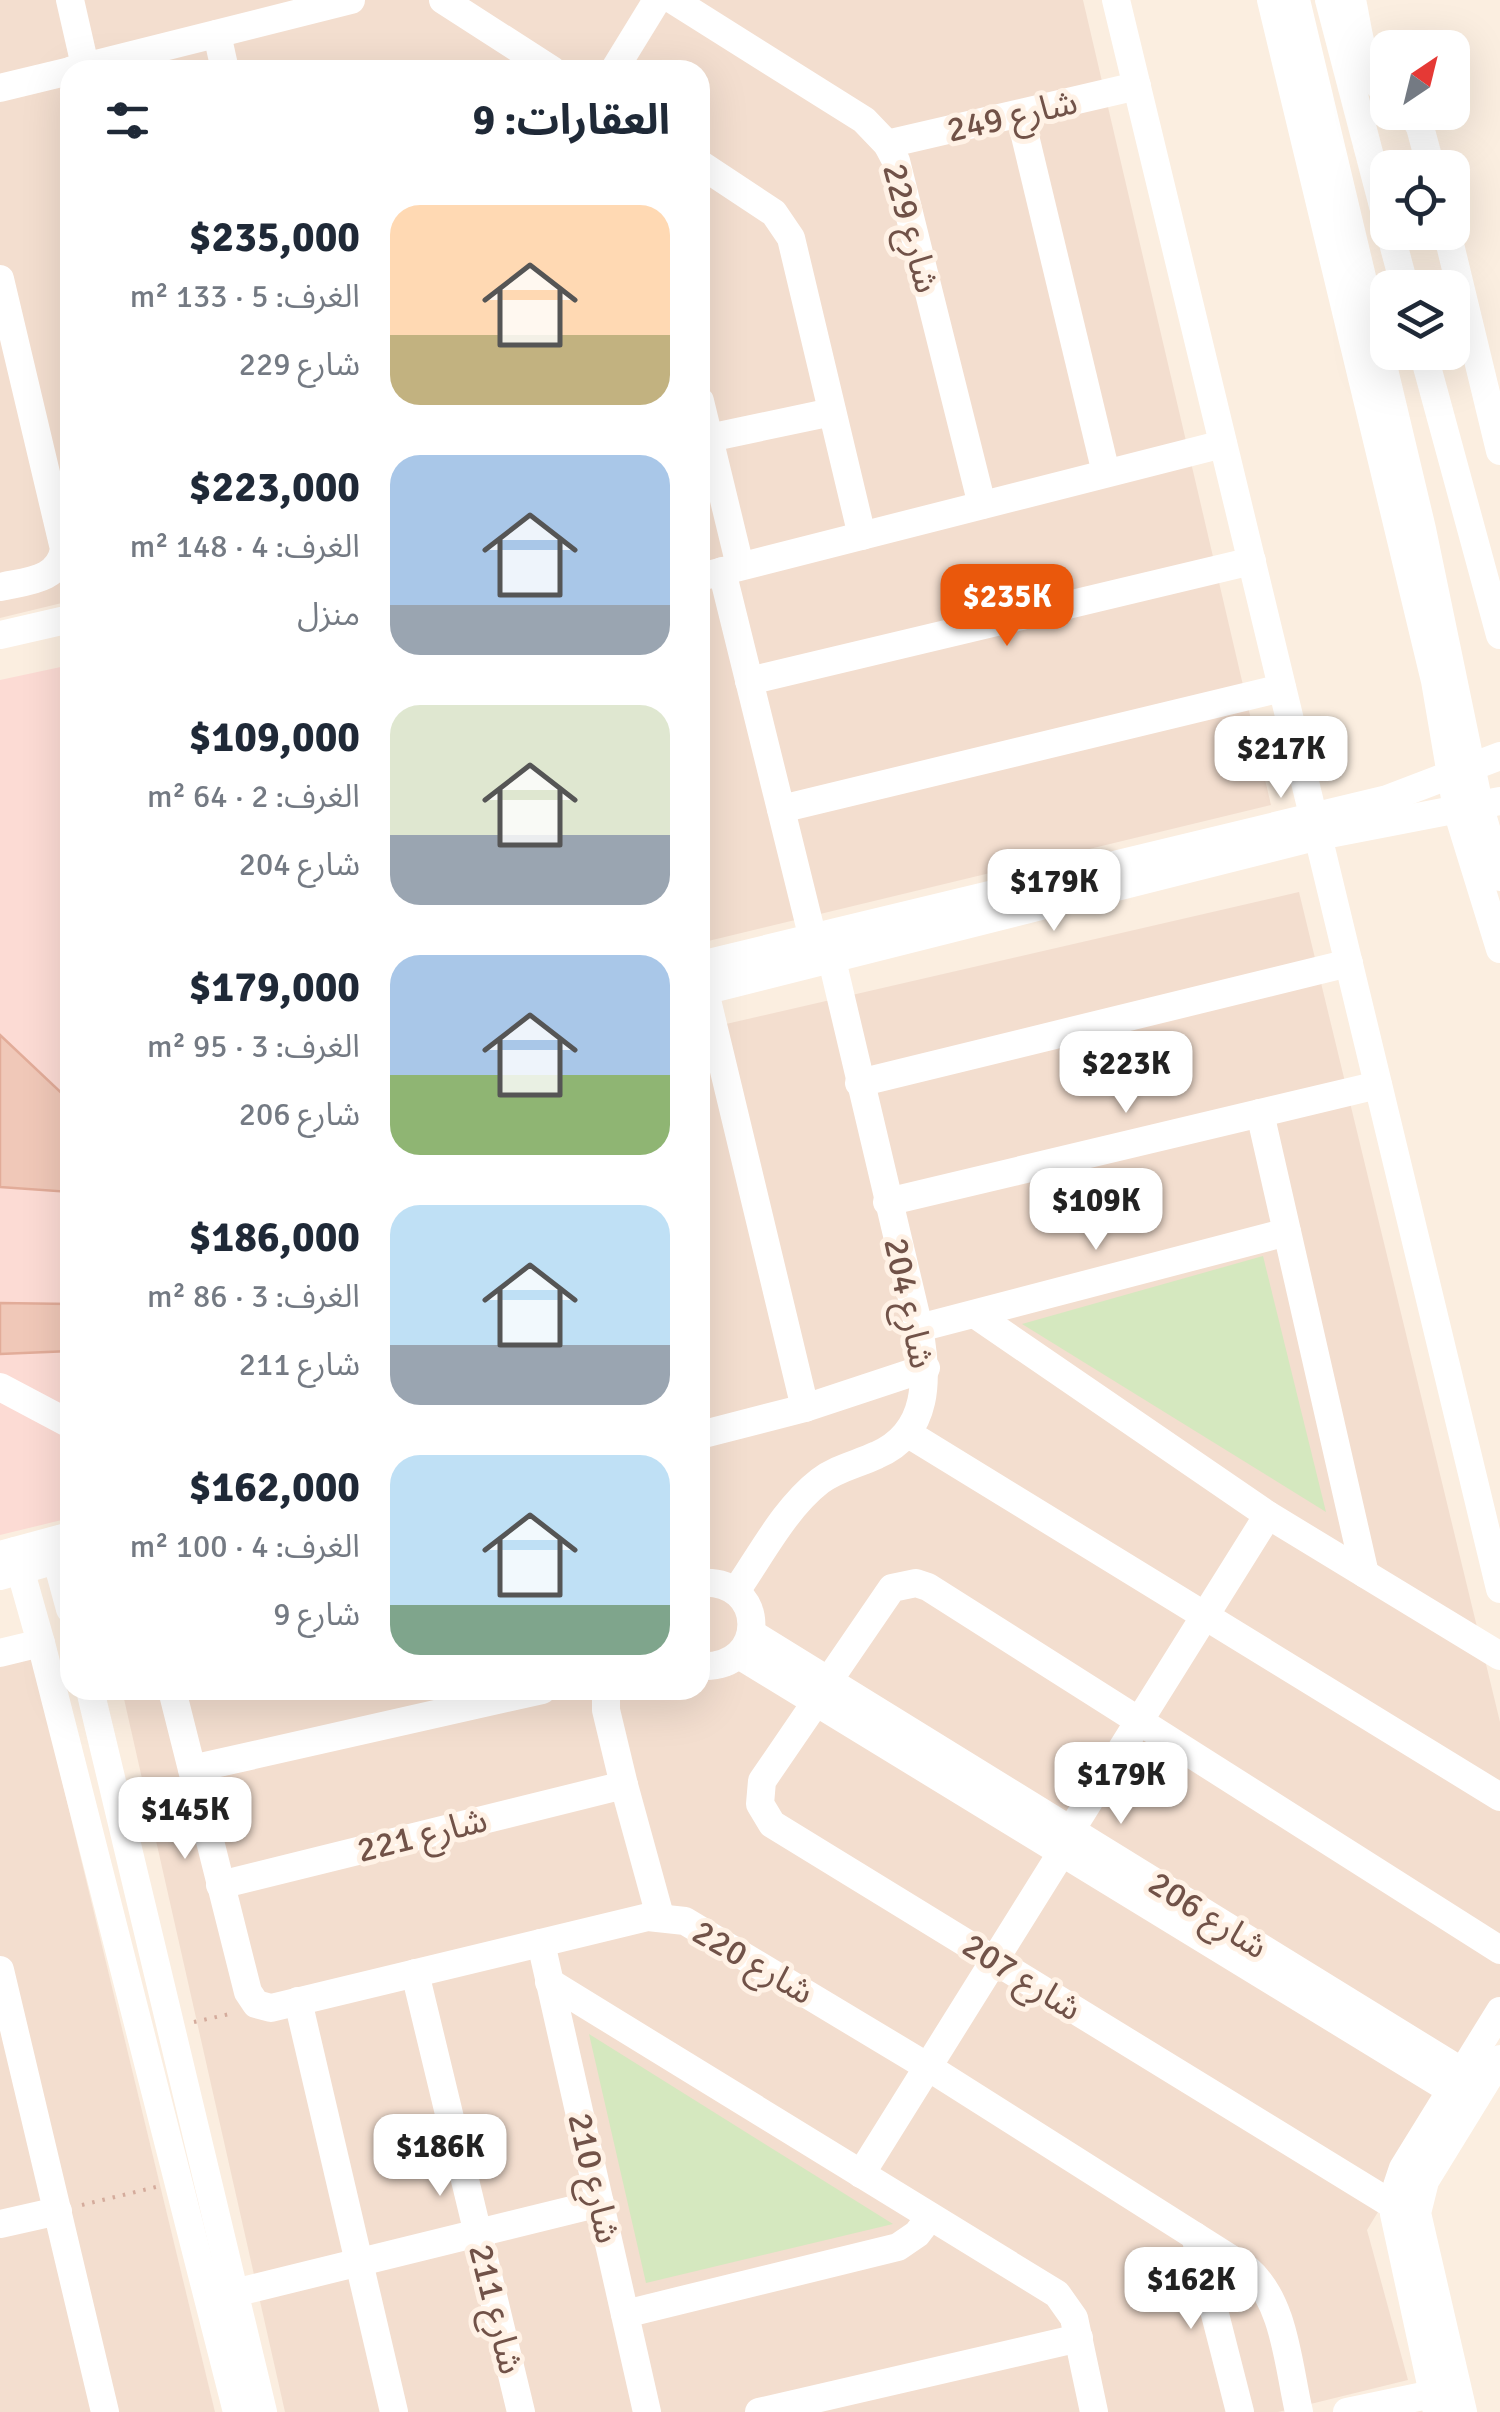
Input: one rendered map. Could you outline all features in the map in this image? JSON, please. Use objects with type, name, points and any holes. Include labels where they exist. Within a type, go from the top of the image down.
[{"type":"street","points":[[70,0],[78,60]]},
{"type":"street","points":[[114,60],[350,0]]},
{"type":"street","points":[[442,0],[536,60]]},
{"type":"street","points":[[620,60],[657,0]]},
{"type":"street","name":"شارع 229","points":[[673,0],[864,120],[887,144],[896,160],[982,505]]},
{"type":"street","points":[[1116,0],[1500,1589]]},
{"type":"street","points":[[1272,0],[1435,681],[1460,770],[1479,805],[1500,877]]},
{"type":"street","points":[[1296,0],[1422,529],[1460,770]]},
{"type":"street","points":[[1329,0],[1355,108],[1371,150]]},
{"type":"street","points":[[1352,0],[1370,74]]},
{"type":"street","points":[[217,34],[223,60]]},
{"type":"street","points":[[0,88],[60,74]]},
{"type":"street","name":"شارع 249","points":[[887,144],[1137,86]]},
{"type":"street","points":[[1355,108],[1370,106]]},
{"type":"street","points":[[1020,115],[1106,474]]},
{"type":"street","points":[[710,170],[762,204],[790,238],[862,536]]},
{"type":"street","points":[[1451,250],[1500,451]]},
{"type":"street","points":[[0,280],[60,532]]},
{"type":"street","points":[[1427,370],[1500,635]]},
{"type":"street","points":[[710,438],[832,412]]},
{"type":"street","points":[[721,571],[1223,444]]},
{"type":"street","name":"شارع 204","points":[[710,449],[721,571],[781,810],[824,945],[919,1328],[926,1368],[925,1395],[907,1433]]},
{"type":"street","points":[[749,681],[1252,561]]},
{"type":"street","points":[[0,587],[48,576],[60,565]]},
{"type":"street","points":[[0,635],[60,620]]},
{"type":"street","points":[[781,810],[1282,688]]},
{"type":"street","points":[[1316,826],[1500,756]]},
{"type":"street","points":[[710,977],[824,945],[1316,826],[1479,805]]},
{"type":"street","points":[[1479,805],[1500,949]]},
{"type":"street","points":[[859,1083],[1349,962]]},
{"type":"street","points":[[710,1016],[804,1408]]},
{"type":"street","points":[[888,1202],[1378,1085]]},
{"type":"street","points":[[1260,1113],[1364,1574]]},
{"type":"street","points":[[919,1328],[1287,1232]]},
{"type":"street","points":[[976,1315],[1268,1515],[1500,1656]]},
{"type":"street","points":[[710,1432],[804,1408],[926,1368]]},
{"type":"street","points":[[0,1387],[60,1419]]},
{"type":"street","points":[[736,1591],[808,1492],[837,1470],[896,1445],[907,1433],[1500,1797]]},
{"type":"street","points":[[861,2174],[1268,1515]]},
{"type":"street","points":[[60,1549],[9,1563],[41,1643],[237,2412]]},
{"type":"street","points":[[710,1582],[736,1591],[750,1613],[745,1644],[728,1663],[710,1665]]},
{"type":"street","points":[[822,1691],[883,1596],[903,1583],[928,1587],[1500,1950]]},
{"type":"street","points":[[0,1653],[41,1643]]},
{"type":"street","name":"شارع 206","points":[[745,1644],[1455,2080]]},
{"type":"street","name":"شارع 207","points":[[822,1691],[762,1781],[760,1804],[772,1824],[1394,2205]]},
{"type":"street","points":[[92,1700],[263,2412]]},
{"type":"street","points":[[175,1700],[248,1992],[260,2006]]},
{"type":"street","points":[[192,1769],[498,1700]]},
{"type":"street","points":[[606,1700],[624,1785],[660,1916]]},
{"type":"street","name":"شارع 221","points":[[220,1884],[624,1785]]},
{"type":"street","name":"شارع 220","points":[[260,2006],[298,2002],[660,1916],[696,1927],[928,2066],[1247,2269],[1268,2292],[1300,2412]]},
{"type":"street","name":"شارع 210","points":[[541,1943],[647,2412]]},
{"type":"street","points":[[0,1970],[104,2412]]},
{"type":"street","name":"شارع 211","points":[[414,1973],[521,2412]]},
{"type":"street","points":[[549,1982],[1058,2294],[1074,2318],[1094,2412]]},
{"type":"street","points":[[298,2002],[394,2412]]},
{"type":"street","points":[[1448,2402],[1394,2205],[1397,2180],[1500,2011]]},
{"type":"street","points":[[1448,2402],[1416,2213],[1433,2166],[1500,2060]]},
{"type":"street","points":[[234,2293],[600,2203]]},
{"type":"street","points":[[0,2224],[58,2211]]},
{"type":"street","points":[[625,2314],[898,2247],[918,2234],[930,2217]]},
{"type":"street","points":[[1195,2236],[1240,2412]]},
{"type":"street","points":[[1142,2272],[1204,2264]]},
{"type":"street","points":[[758,2412],[1079,2338]]},
{"type":"street","points":[[1347,2412],[1448,2402]]},
{"type":"path","points":[[170,2027],[260,2006]]},
{"type":"path","points":[[58,2211],[180,2180]]},
{"type":"shaded area","points":[[0,0],[1083,0],[1271,805],[710,941],[710,60],[60,60],[60,603],[0,618]]},
{"type":"shaded area","points":[[60,667],[60,1520],[0,1535],[0,680]]},
{"type":"shaded area","points":[[1299,892],[1500,1722],[1500,2012],[1367,2230],[1408,2380],[1278,2412],[285,2412],[124,1700],[710,1700],[710,1028]]},
{"type":"shaded area","points":[[32,1657],[215,2412],[0,2412],[0,1665]]},
{"type":"green space","points":[[1263,1256],[1326,1512],[1022,1324]]},
{"type":"green space","points":[[589,2034],[893,2224],[646,2283]]},
{"type":"building","points":[[0,1035],[60,1092],[60,1191],[0,1187]]},
{"type":"building","points":[[0,1303],[60,1304],[60,1351],[0,1354]]}]
